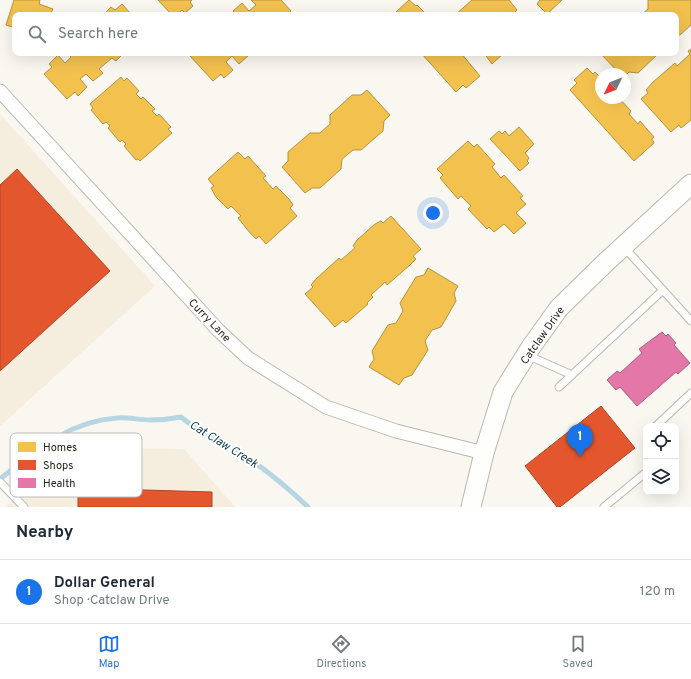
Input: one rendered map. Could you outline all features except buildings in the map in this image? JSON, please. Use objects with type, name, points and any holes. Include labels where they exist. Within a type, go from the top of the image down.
[{"type":"street","name":"Curry Lane","points":[[0,91],[218,330],[248,358],[326,408],[396,431],[484,453]]},
{"type":"street","name":"Catclaw Drive","points":[[471,507],[484,453],[503,392],[526,354],[558,308],[691,184]]},
{"type":"lane","points":[[623,246],[691,321]]},
{"type":"lane","points":[[559,387],[663,290]]},
{"type":"lane","points":[[526,354],[572,375]]},
{"type":"lane","points":[[659,423],[691,393]]},
{"type":"lane","points":[[604,507],[643,475]]},
{"type":"lane","points":[[0,482],[10,492]]},
{"type":"lane","points":[[15,497],[24,506]]},
{"type":"shaded area","points":[[0,114],[155,286],[0,426]]},
{"type":"shaded area","points":[[142,449],[184,449],[235,507],[5,507],[18,497],[142,497]]},
{"type":"waterway","name":"Cat Claw Creek","points":[[64,433],[100,420],[117,418],[155,420],[181,417],[199,430],[231,447],[261,467],[308,507]]},
{"type":"waterway","name":"Cat Claw Creek","points":[[0,479],[10,471]]},
{"type":"place","name":"Dollar General","points":[[580,457]]}]
